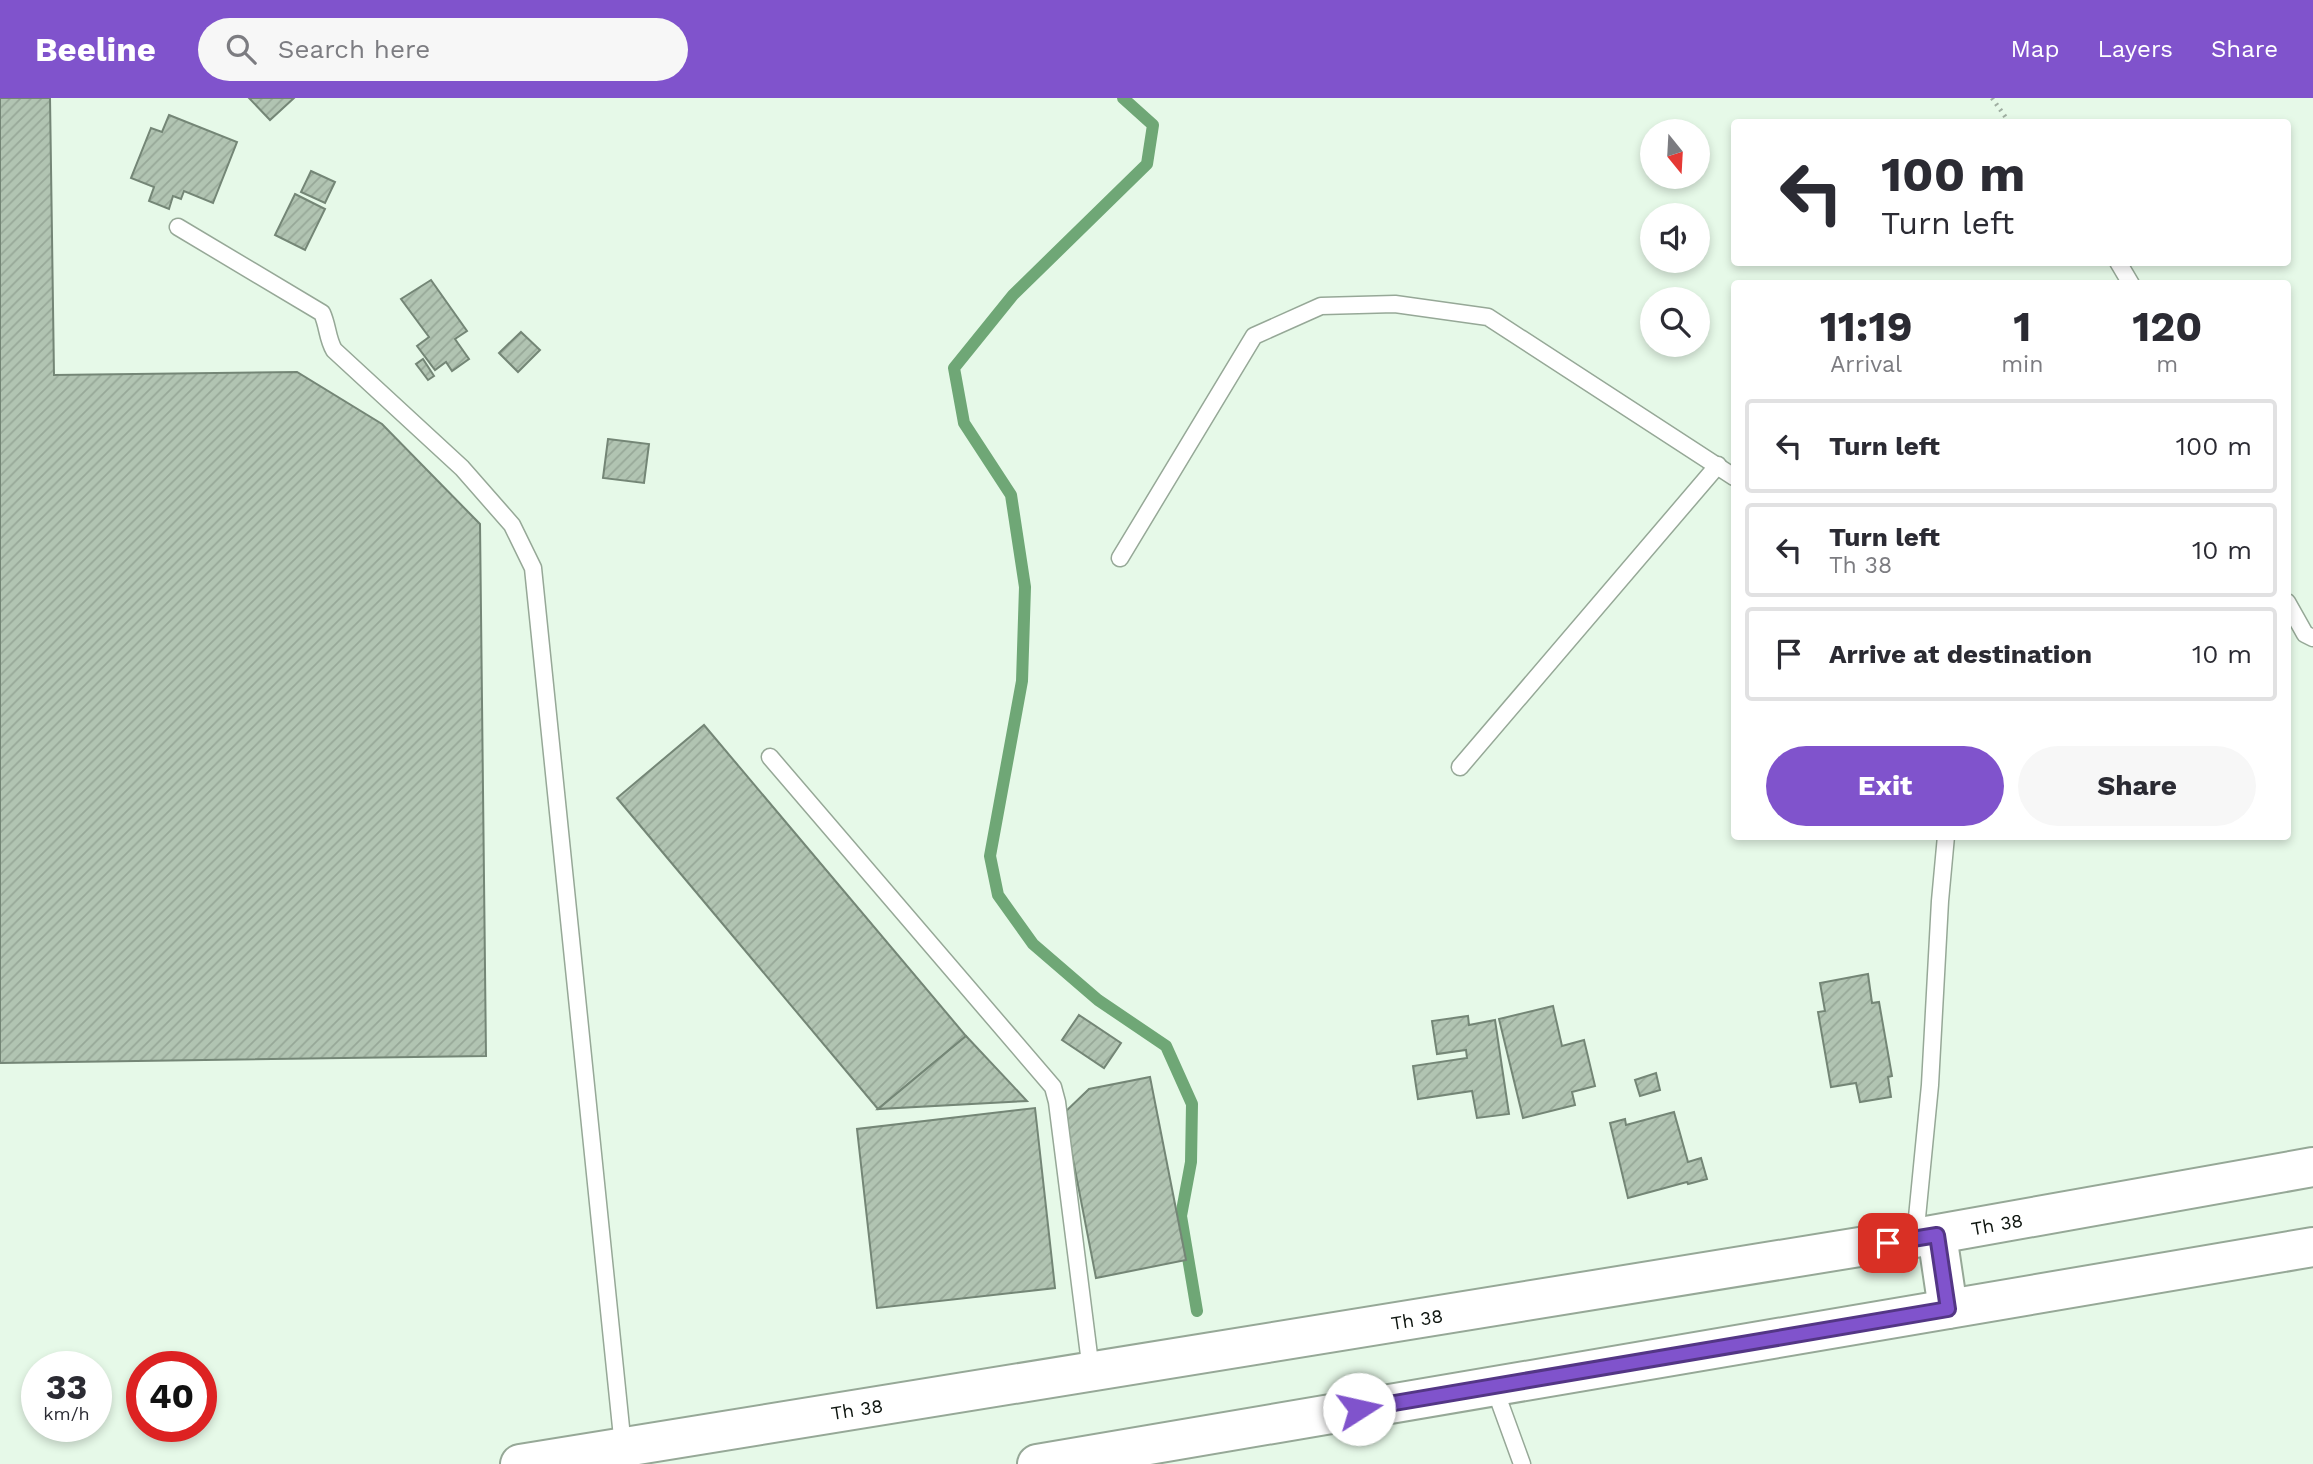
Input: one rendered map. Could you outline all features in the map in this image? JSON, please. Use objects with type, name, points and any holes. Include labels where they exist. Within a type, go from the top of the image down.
[{"type":"street","name":"Th 38","points":[[520,1464],[1926,1236],[2313,1167]]},
{"type":"street","points":[[1926,1236],[1948,1309]]},
{"type":"street","points":[[1037,1464],[2313,1247]]},
{"type":"lane","points":[[178,227],[322,313],[327,324],[328,340],[334,350],[462,468],[512,525],[533,568],[623,1447]]},
{"type":"lane","points":[[1120,558],[1254,336],[1321,306],[1395,304],[1488,317],[1731,475]]},
{"type":"lane","points":[[1460,767],[1718,466]]},
{"type":"lane","points":[[2291,609],[2305,634],[2313,638]]},
{"type":"lane","points":[[770,757],[1053,1087],[1091,1371]]},
{"type":"lane","points":[[1926,1236],[1930,1085],[1946,840]]},
{"type":"lane","points":[[1494,1387],[1522,1464]]},
{"type":"path","points":[[1992,98],[2007,119]]},
{"type":"building","points":[[0,98],[50,98],[54,375],[297,372],[382,424],[480,524],[486,1056],[0,1063]]},
{"type":"building","points":[[249,98],[294,98],[270,120]]},
{"type":"building","points":[[169,115],[237,142],[213,203],[184,191],[181,199],[173,196],[169,209],[149,201],[154,187],[131,178],[151,128],[162,132]]},
{"type":"building","points":[[311,171],[335,182],[325,203],[301,192]]},
{"type":"building","points":[[295,194],[325,209],[305,250],[275,235]]},
{"type":"building","points":[[431,280],[467,331],[455,339],[469,359],[452,371],[446,362],[435,370],[417,346],[429,337],[401,299]]},
{"type":"building","points":[[521,332],[540,350],[518,372],[499,353]]},
{"type":"building","points":[[423,359],[434,376],[428,380],[416,364]]},
{"type":"building","points":[[608,439],[649,444],[644,483],[603,478]]},
{"type":"building","points":[[704,725],[966,1036],[878,1109],[617,798]]},
{"type":"building","points":[[1868,974],[1872,1003],[1879,1002],[1892,1076],[1888,1077],[1891,1097],[1860,1102],[1856,1083],[1831,1087],[1818,1012],[1825,1011],[1820,983]]},
{"type":"building","points":[[1553,1006],[1562,1046],[1584,1040],[1595,1086],[1572,1092],[1575,1105],[1523,1118],[1499,1019]]},
{"type":"building","points":[[1079,1015],[1121,1043],[1104,1068],[1062,1040]]},
{"type":"building","points":[[1468,1016],[1469,1025],[1495,1020],[1509,1114],[1477,1118],[1472,1091],[1418,1099],[1413,1066],[1467,1058],[1466,1050],[1437,1054],[1432,1021]]},
{"type":"building","points":[[966,1036],[1027,1101],[878,1109]]},
{"type":"building","points":[[1656,1073],[1660,1090],[1640,1096],[1635,1080]]},
{"type":"building","points":[[1150,1077],[1186,1260],[1096,1278],[1064,1113],[1089,1089]]},
{"type":"building","points":[[1035,1108],[1055,1288],[877,1308],[857,1129]]},
{"type":"building","points":[[1674,1112],[1688,1162],[1701,1158],[1707,1179],[1628,1198],[1610,1123],[1625,1119],[1626,1125]]},
{"type":"waterway","points":[[1123,98],[1153,125],[1147,164],[1013,295],[954,368],[964,423],[1011,495],[1025,587],[1022,681],[990,856],[998,895],[1033,944],[1098,1000],[1166,1046],[1192,1104],[1191,1162],[1181,1216],[1197,1311]]},
{"type":"route","points":[[1359,1409],[1948,1309],[1937,1235],[1888,1243]]}]
